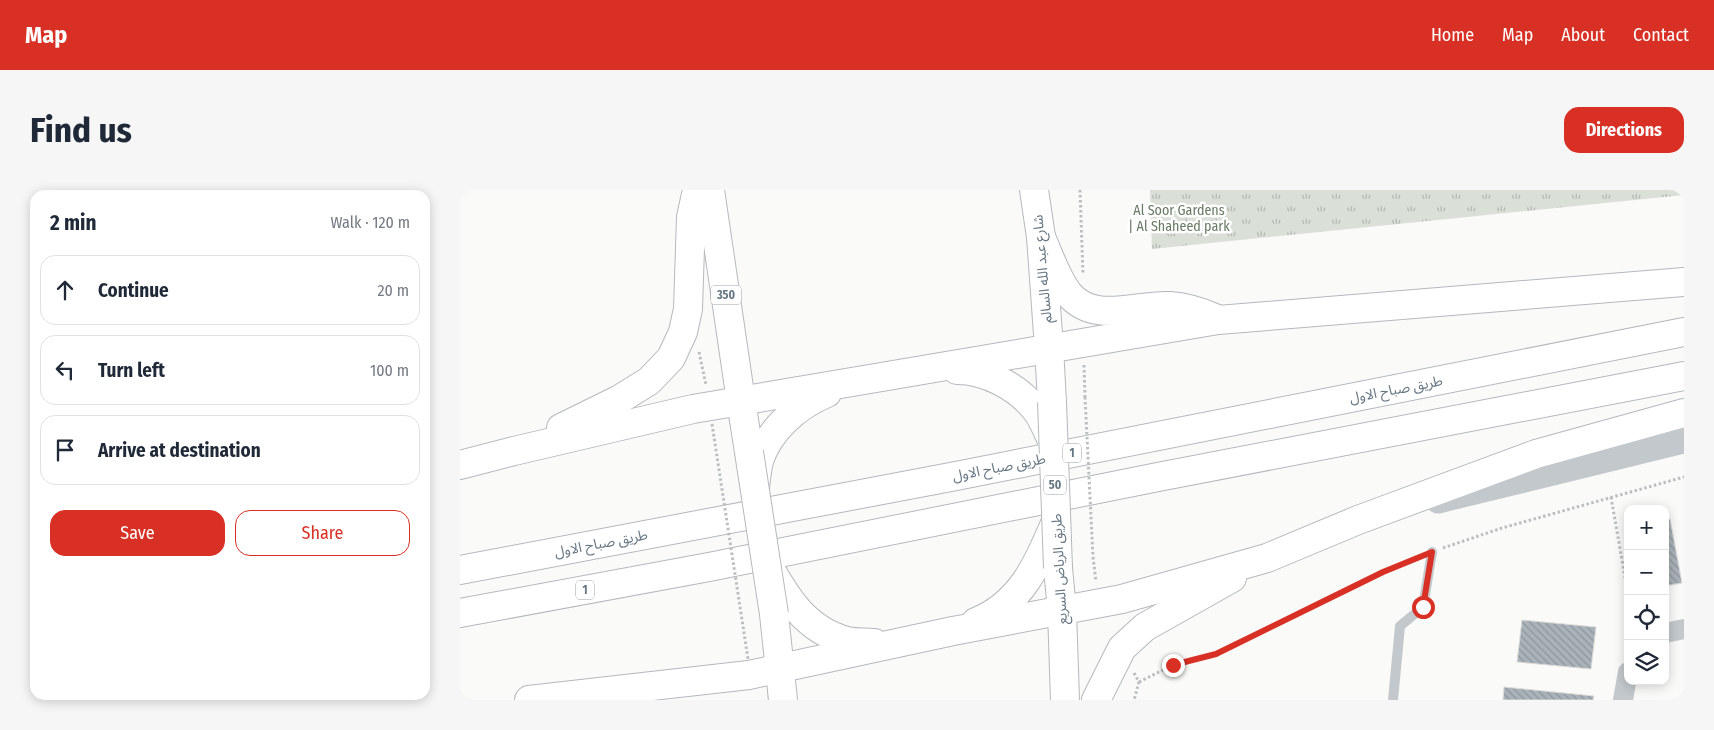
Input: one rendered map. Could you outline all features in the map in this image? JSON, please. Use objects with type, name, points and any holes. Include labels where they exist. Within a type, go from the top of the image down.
[{"type":"main road","points":[[514,451],[620,399],[649,381],[671,358],[682,332],[688,310],[691,217],[697,190]]},
{"type":"main road","name":"350","points":[[710,190],[741,400],[757,450]]},
{"type":"main road","name":"شارع عبد الله السالم","points":[[1037,195],[1049,348]]},
{"type":"main road","points":[[1041,237],[1064,288],[1076,301],[1084,306],[1106,312],[1170,306],[1187,308],[1218,320]]},
{"type":"main road","points":[[460,465],[644,420],[741,400],[1218,320],[1684,282]]},
{"type":"main road","name":"طريق صباح الاول","points":[[460,570],[956,476],[1684,332]]},
{"type":"main road","name":"طريق الرياض السريع","points":[[1049,348],[1044,406],[1054,445],[1056,521],[1046,569],[1062,611],[1065,700]]},
{"type":"main road","points":[[915,371],[961,370],[983,374],[1002,382],[1044,406]]},
{"type":"main road","name":"1","points":[[460,614],[1684,376]]},
{"type":"main road","points":[[783,700],[780,669],[782,608],[766,560],[755,488],[757,450],[795,411],[814,398],[856,382]]},
{"type":"main road","points":[[1096,700],[1122,648],[1145,627],[1267,558],[1358,520],[1536,454],[1684,412]]},
{"type":"main road","points":[[529,700],[566,699],[780,669],[953,631],[1122,599],[1267,558]]},
{"type":"main road","points":[[953,631],[983,619],[1003,606],[1020,589],[1046,569]]},
{"type":"main road","points":[[782,608],[806,620],[825,633],[848,641],[893,645]]},
{"type":"street","points":[[1358,520],[1684,441]]},
{"type":"street","points":[[1669,632],[1684,630]]},
{"type":"street","points":[[1623,700],[1626,685]]},
{"type":"lane","points":[[1393,700],[1400,626],[1423,607],[1432,552]]},
{"type":"path","points":[[1085,397],[1093,557]]},
{"type":"path","points":[[712,424],[748,659]]},
{"type":"path","points":[[1134,700],[1139,682],[1173,665],[1216,654],[1383,572],[1432,552],[1502,528],[1684,477]]},
{"type":"path","points":[[1610,497],[1624,572]]},
{"type":"green space","name":"Al Soor Gardens | Al Shaheed park","points":[[1150,190],[1684,190],[1684,195],[1152,249]]},
{"type":"building","points":[[1669,519],[1682,583],[1669,585],[1669,550]]},
{"type":"building","points":[[1522,620],[1596,627],[1591,669],[1517,662]]},
{"type":"building","points":[[1504,687],[1594,696],[1593,700],[1503,700]]},
{"type":"route","points":[[1173,665],[1216,654],[1383,572],[1432,552],[1423,607]]}]
